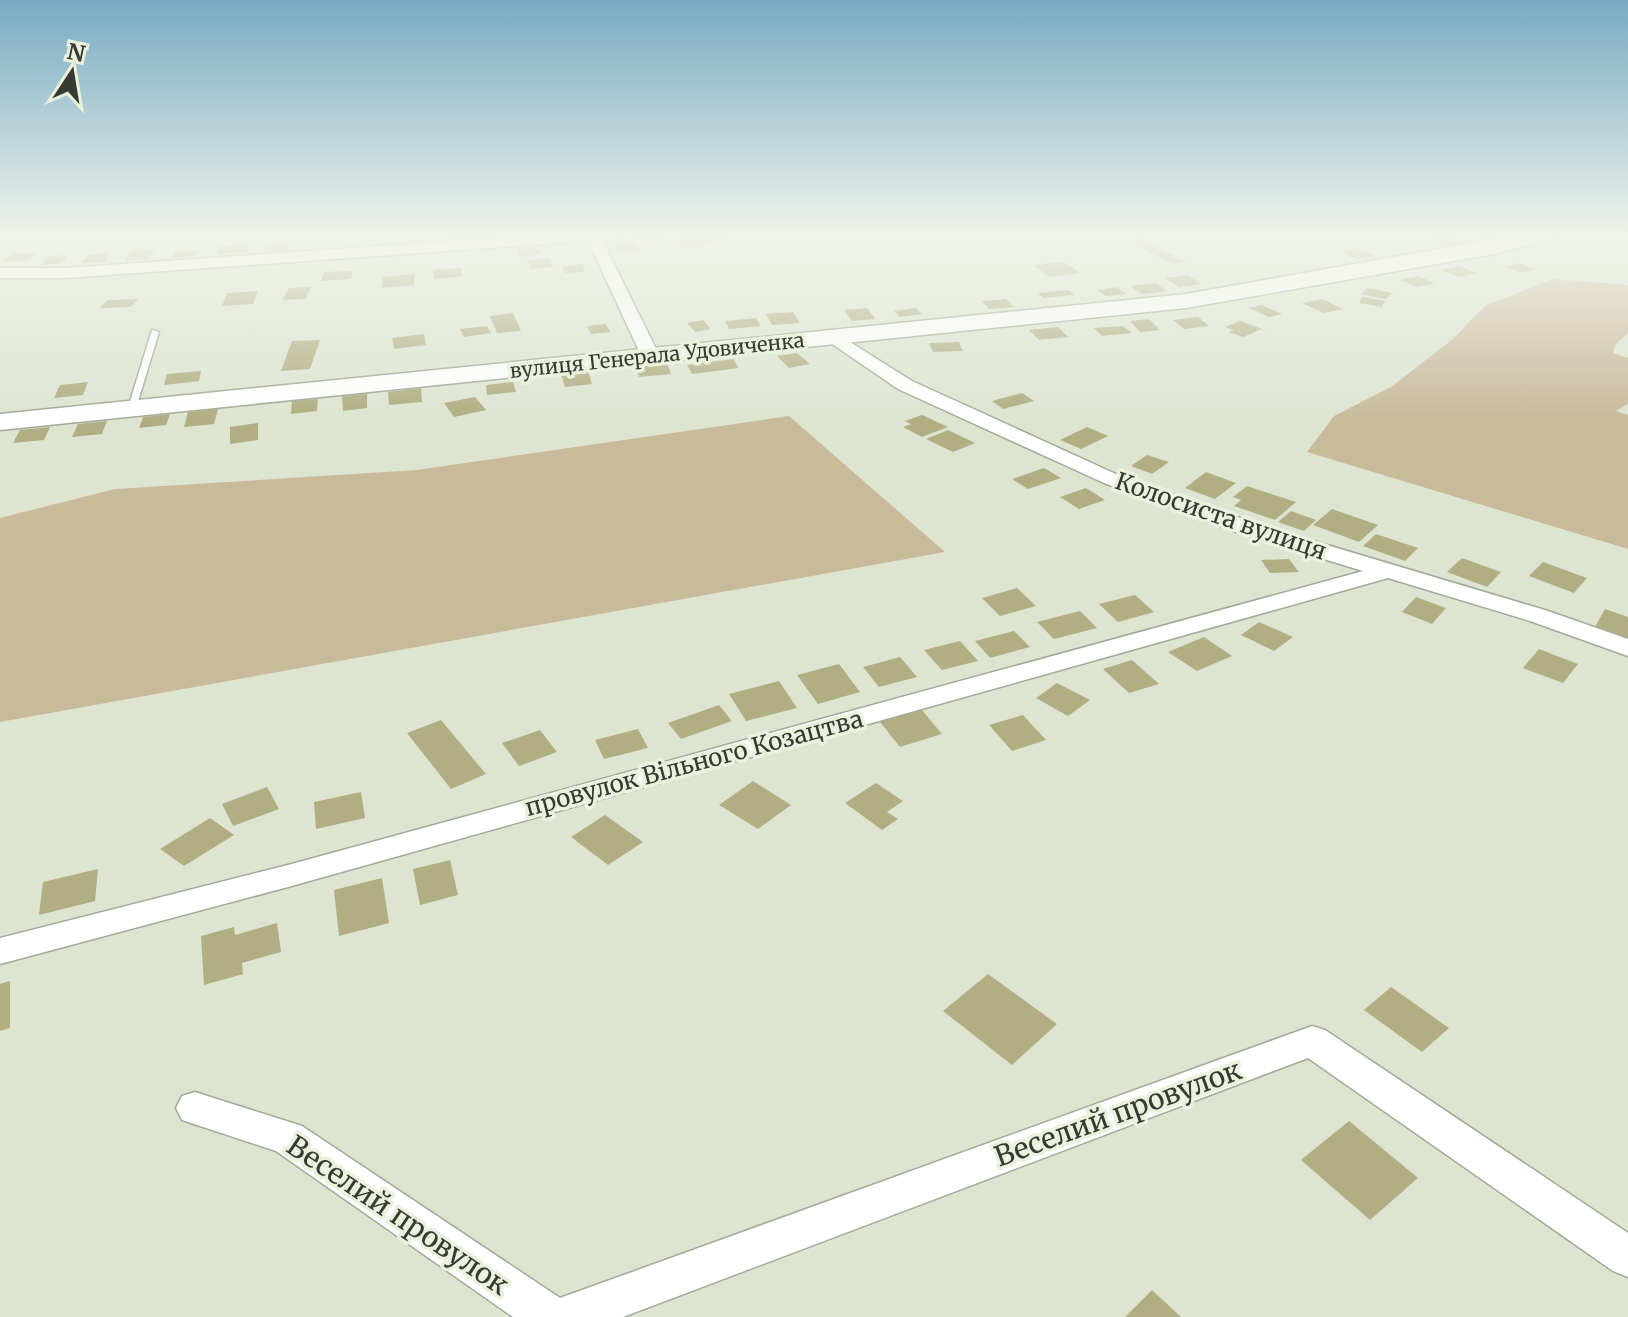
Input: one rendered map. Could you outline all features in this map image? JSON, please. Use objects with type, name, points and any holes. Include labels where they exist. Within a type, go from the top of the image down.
[{"type":"main road","name":"вулиця Генерала Удовиченка","points":[[0,422],[1218,295]]},
{"type":"street","points":[[622,295],[650,355]]},
{"type":"street","name":"Колосиста вулиця","points":[[834,337],[905,385],[1111,479],[1249,529],[1539,616],[1628,648]]},
{"type":"street","name":"провулок Вільного Козацтва","points":[[0,951],[288,876],[1388,571]]},
{"type":"street","name":"Веселий провулок","points":[[566,1317],[1312,1041],[1628,1257]]},
{"type":"street","name":"Веселий провулок","points":[[195,1108],[288,1138],[550,1317]]},
{"type":"lane","points":[[132,408],[155,332]]},
{"type":"shaded area","points":[[1512,295],[1628,295],[1628,333],[1615,345],[1613,353],[1628,358],[1628,404],[1616,411],[1628,415],[1628,549],[1307,452],[1334,416],[1391,387],[1453,339],[1485,306]]},
{"type":"shaded area","points":[[789,416],[945,552],[0,722],[0,518],[115,489],[417,470]]},
{"type":"building","points":[[226,295],[256,295],[253,304],[222,306]]},
{"type":"building","points":[[285,295],[307,295],[305,299],[282,300]]},
{"type":"building","points":[[1362,297],[1385,301],[1382,307],[1359,303]]},
{"type":"building","points":[[138,299],[131,307],[100,308],[107,300]]},
{"type":"building","points":[[1006,299],[1014,307],[989,309],[982,301]]},
{"type":"building","points":[[1322,299],[1343,309],[1324,313],[1302,303]]},
{"type":"building","points":[[1262,305],[1282,314],[1269,317],[1249,308]]},
{"type":"building","points":[[867,308],[875,319],[852,321],[844,310]]},
{"type":"building","points":[[916,308],[922,314],[900,317],[894,311]]},
{"type":"building","points":[[793,312],[800,323],[772,325],[766,314]]},
{"type":"building","points":[[513,313],[521,331],[497,333],[490,316]]},
{"type":"building","points":[[1198,317],[1209,326],[1184,329],[1173,320]]},
{"type":"building","points":[[756,318],[761,326],[729,329],[725,321]]},
{"type":"building","points":[[1149,319],[1160,330],[1140,332],[1130,321]]},
{"type":"building","points":[[703,320],[711,329],[695,332],[687,323]]},
{"type":"building","points":[[1240,321],[1262,329],[1243,337],[1229,332],[1234,330],[1225,327]]},
{"type":"building","points":[[606,324],[610,332],[591,334],[587,326]]},
{"type":"building","points":[[487,326],[491,333],[464,337],[460,329]]},
{"type":"building","points":[[1123,326],[1132,333],[1102,336],[1094,328]]},
{"type":"building","points":[[1058,327],[1068,337],[1039,340],[1029,330]]},
{"type":"building","points":[[424,334],[426,345],[394,349],[392,338]]},
{"type":"building","points":[[320,340],[310,369],[281,371],[292,341]]},
{"type":"building","points":[[959,342],[963,351],[933,352],[929,343]]},
{"type":"building","points":[[797,353],[810,364],[789,368],[777,356]]},
{"type":"building","points":[[733,359],[739,368],[692,374],[687,365]]},
{"type":"building","points":[[667,363],[671,374],[639,377],[636,366]]},
{"type":"building","points":[[201,371],[199,381],[164,385],[167,374]]},
{"type":"building","points":[[588,371],[592,384],[565,387],[561,374]]},
{"type":"building","points":[[88,382],[83,395],[54,398],[60,385]]},
{"type":"building","points":[[513,382],[516,392],[487,395],[486,385]]},
{"type":"building","points":[[421,388],[422,402],[389,405],[388,392]]},
{"type":"building","points":[[1022,393],[1034,401],[1003,409],[992,401]]},
{"type":"building","points":[[367,394],[367,408],[343,411],[342,396]]},
{"type":"building","points":[[475,397],[486,410],[454,417],[444,403]]},
{"type":"building","points":[[318,399],[317,411],[291,414],[292,401]]},
{"type":"building","points":[[218,409],[214,424],[184,427],[188,412]]},
{"type":"building","points":[[170,414],[166,425],[139,428],[143,417]]},
{"type":"building","points":[[922,415],[948,427],[922,437],[903,427],[911,424],[905,421]]},
{"type":"building","points":[[107,421],[102,434],[72,437],[78,424]]},
{"type":"building","points":[[258,423],[258,440],[230,444],[230,427]]},
{"type":"building","points":[[50,427],[44,440],[13,443],[20,430]]},
{"type":"building","points":[[1087,427],[1108,436],[1081,449],[1060,440]]},
{"type":"building","points":[[948,430],[975,443],[953,452],[926,439]]},
{"type":"building","points":[[1147,455],[1169,462],[1152,474],[1131,466]]},
{"type":"building","points":[[1044,468],[1061,478],[1028,489],[1012,479]]},
{"type":"building","points":[[1206,472],[1236,483],[1215,499],[1185,488]]},
{"type":"building","points":[[1247,486],[1296,502],[1275,520],[1234,506],[1241,500],[1233,497]]},
{"type":"building","points":[[1086,488],[1105,500],[1079,509],[1060,497]]},
{"type":"building","points":[[1332,509],[1378,525],[1359,542],[1313,525]]},
{"type":"building","points":[[1291,511],[1316,520],[1304,531],[1278,522]]},
{"type":"building","points":[[1376,534],[1418,548],[1405,561],[1363,546]]},
{"type":"building","points":[[1462,558],[1501,572],[1487,587],[1447,572]]},
{"type":"building","points":[[1289,559],[1299,572],[1270,573],[1261,560]]},
{"type":"building","points":[[1543,562],[1587,578],[1574,593],[1529,576]]},
{"type":"building","points":[[1017,588],[1036,606],[1000,616],[982,598]]},
{"type":"building","points":[[1135,595],[1154,612],[1118,622],[1099,604]]},
{"type":"building","points":[[1416,597],[1446,608],[1432,624],[1402,612]]},
{"type":"building","points":[[1605,609],[1628,617],[1628,638],[1595,627]]},
{"type":"building","points":[[1080,611],[1097,628],[1054,639],[1037,622]]},
{"type":"building","points":[[1259,622],[1293,637],[1274,651],[1241,635]]},
{"type":"building","points":[[1014,631],[1030,647],[990,658],[975,641]]},
{"type":"building","points":[[1204,637],[1232,656],[1197,671],[1168,652]]},
{"type":"building","points":[[960,641],[978,661],[942,670],[924,650]]},
{"type":"building","points":[[1539,649],[1578,664],[1563,683],[1523,668]]},
{"type":"building","points":[[900,657],[917,677],[879,687],[863,667]]},
{"type":"building","points":[[1132,660],[1159,684],[1129,693],[1103,669]]},
{"type":"building","points":[[839,664],[860,692],[818,704],[797,675]]},
{"type":"building","points":[[779,681],[797,708],[746,721],[729,694]]},
{"type":"building","points":[[1057,683],[1090,700],[1068,716],[1036,698]]},
{"type":"building","points":[[719,705],[732,721],[681,739],[668,723]]},
{"type":"building","points":[[922,710],[942,734],[900,747],[880,722]]},
{"type":"building","points":[[1023,715],[1046,740],[1012,751],[989,725]]},
{"type":"building","points":[[441,720],[486,774],[451,789],[407,733]]},
{"type":"building","points":[[638,729],[648,748],[604,759],[595,740]]},
{"type":"building","points":[[540,730],[557,752],[519,766],[502,743]]},
{"type":"building","points":[[753,781],[791,805],[758,829],[719,805]]},
{"type":"building","points":[[876,783],[903,801],[887,812],[898,819],[882,830],[845,803]]},
{"type":"building","points":[[267,787],[279,809],[233,826],[222,804]]},
{"type":"building","points":[[361,792],[365,818],[316,829],[314,802]]},
{"type":"building","points":[[605,815],[643,842],[608,865],[571,837]]},
{"type":"building","points":[[210,818],[234,835],[184,866],[160,849]]},
{"type":"building","points":[[450,860],[458,895],[420,905],[413,869]]},
{"type":"building","points":[[98,869],[95,901],[39,915],[43,882]]},
{"type":"building","points":[[382,878],[389,923],[339,936],[334,890]]},
{"type":"building","points":[[277,923],[281,952],[242,963],[243,974],[204,985],[201,936],[234,927],[235,935]]},
{"type":"building","points":[[988,974],[1057,1024],[1012,1065],[943,1011]]},
{"type":"building","points":[[10,981],[10,1028],[0,1031],[0,984]]},
{"type":"building","points":[[1391,987],[1449,1028],[1422,1052],[1364,1010]]},
{"type":"building","points":[[1349,1121],[1418,1178],[1370,1220],[1301,1160]]},
{"type":"building","points":[[1152,1290],[1181,1317],[1125,1317]]}]
